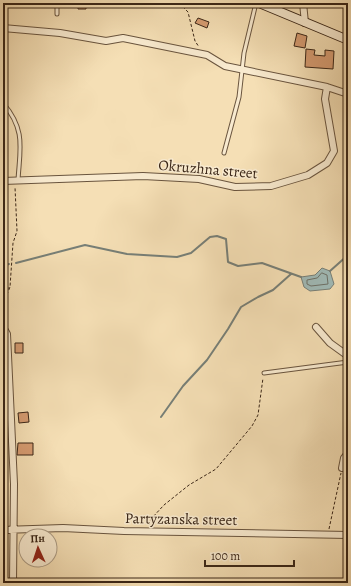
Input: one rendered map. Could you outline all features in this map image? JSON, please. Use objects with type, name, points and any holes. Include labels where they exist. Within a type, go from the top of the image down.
[{"type":"street","points":[[257,3],[269,5],[305,23],[348,40]]},
{"type":"street","points":[[303,3],[305,23]]},
{"type":"street","points":[[3,28],[60,33],[106,41],[122,38],[207,55],[225,66],[327,87],[348,94]]},
{"type":"street","name":"Okruzhna street","points":[[3,181],[158,177],[199,179],[235,187],[271,186],[308,175],[327,163],[334,152],[325,100],[327,87]]},
{"type":"street","points":[[316,327],[330,343],[348,356]]},
{"type":"street","points":[[3,328],[7,334],[14,530],[13,583]]},
{"type":"street","points":[[342,468],[344,458],[348,454]]},
{"type":"street","name":"Partyzanska street","points":[[3,530],[64,528],[348,535]]},
{"type":"lane","points":[[57,3],[57,14]]},
{"type":"lane","points":[[224,153],[239,97],[244,71],[244,53],[257,3]]},
{"type":"lane","points":[[3,103],[17,123],[20,134],[16,180]]},
{"type":"lane","points":[[264,373],[348,362]]},
{"type":"path","points":[[179,3],[188,12],[195,41],[207,55]]},
{"type":"path","points":[[183,3],[184,8]]},
{"type":"path","points":[[3,304],[10,287],[13,243],[17,230],[16,180]]},
{"type":"path","points":[[3,292],[10,287]]},
{"type":"path","points":[[148,531],[151,519],[189,485],[216,469],[252,426],[258,415],[264,373]]},
{"type":"path","points":[[328,535],[340,485],[342,468]]},
{"type":"water","points":[[322,268],[330,271],[334,284],[330,289],[310,291],[304,287],[301,277],[315,275]]},
{"type":"building","points":[[78,3],[86,3],[86,9],[78,9]]},
{"type":"building","points":[[198,18],[209,22],[207,28],[195,23]]},
{"type":"building","points":[[297,33],[307,36],[305,48],[294,46]]},
{"type":"building","points":[[306,49],[315,50],[314,55],[325,56],[325,50],[334,51],[333,69],[305,67]]},
{"type":"building","points":[[15,343],[23,343],[23,353],[15,353]]},
{"type":"building","points":[[28,412],[29,422],[19,423],[18,413]]},
{"type":"building","points":[[18,443],[33,443],[33,455],[17,455]]},
{"type":"waterway","points":[[16,263],[85,245],[127,254],[177,257],[191,253],[210,237],[217,236],[226,239],[228,262],[238,266],[262,263],[301,277]]},
{"type":"waterway","points":[[330,271],[348,255]]},
{"type":"waterway","points":[[3,266],[9,264]]},
{"type":"waterway","points":[[161,417],[183,386],[207,360],[241,307],[273,290],[291,274]]}]
